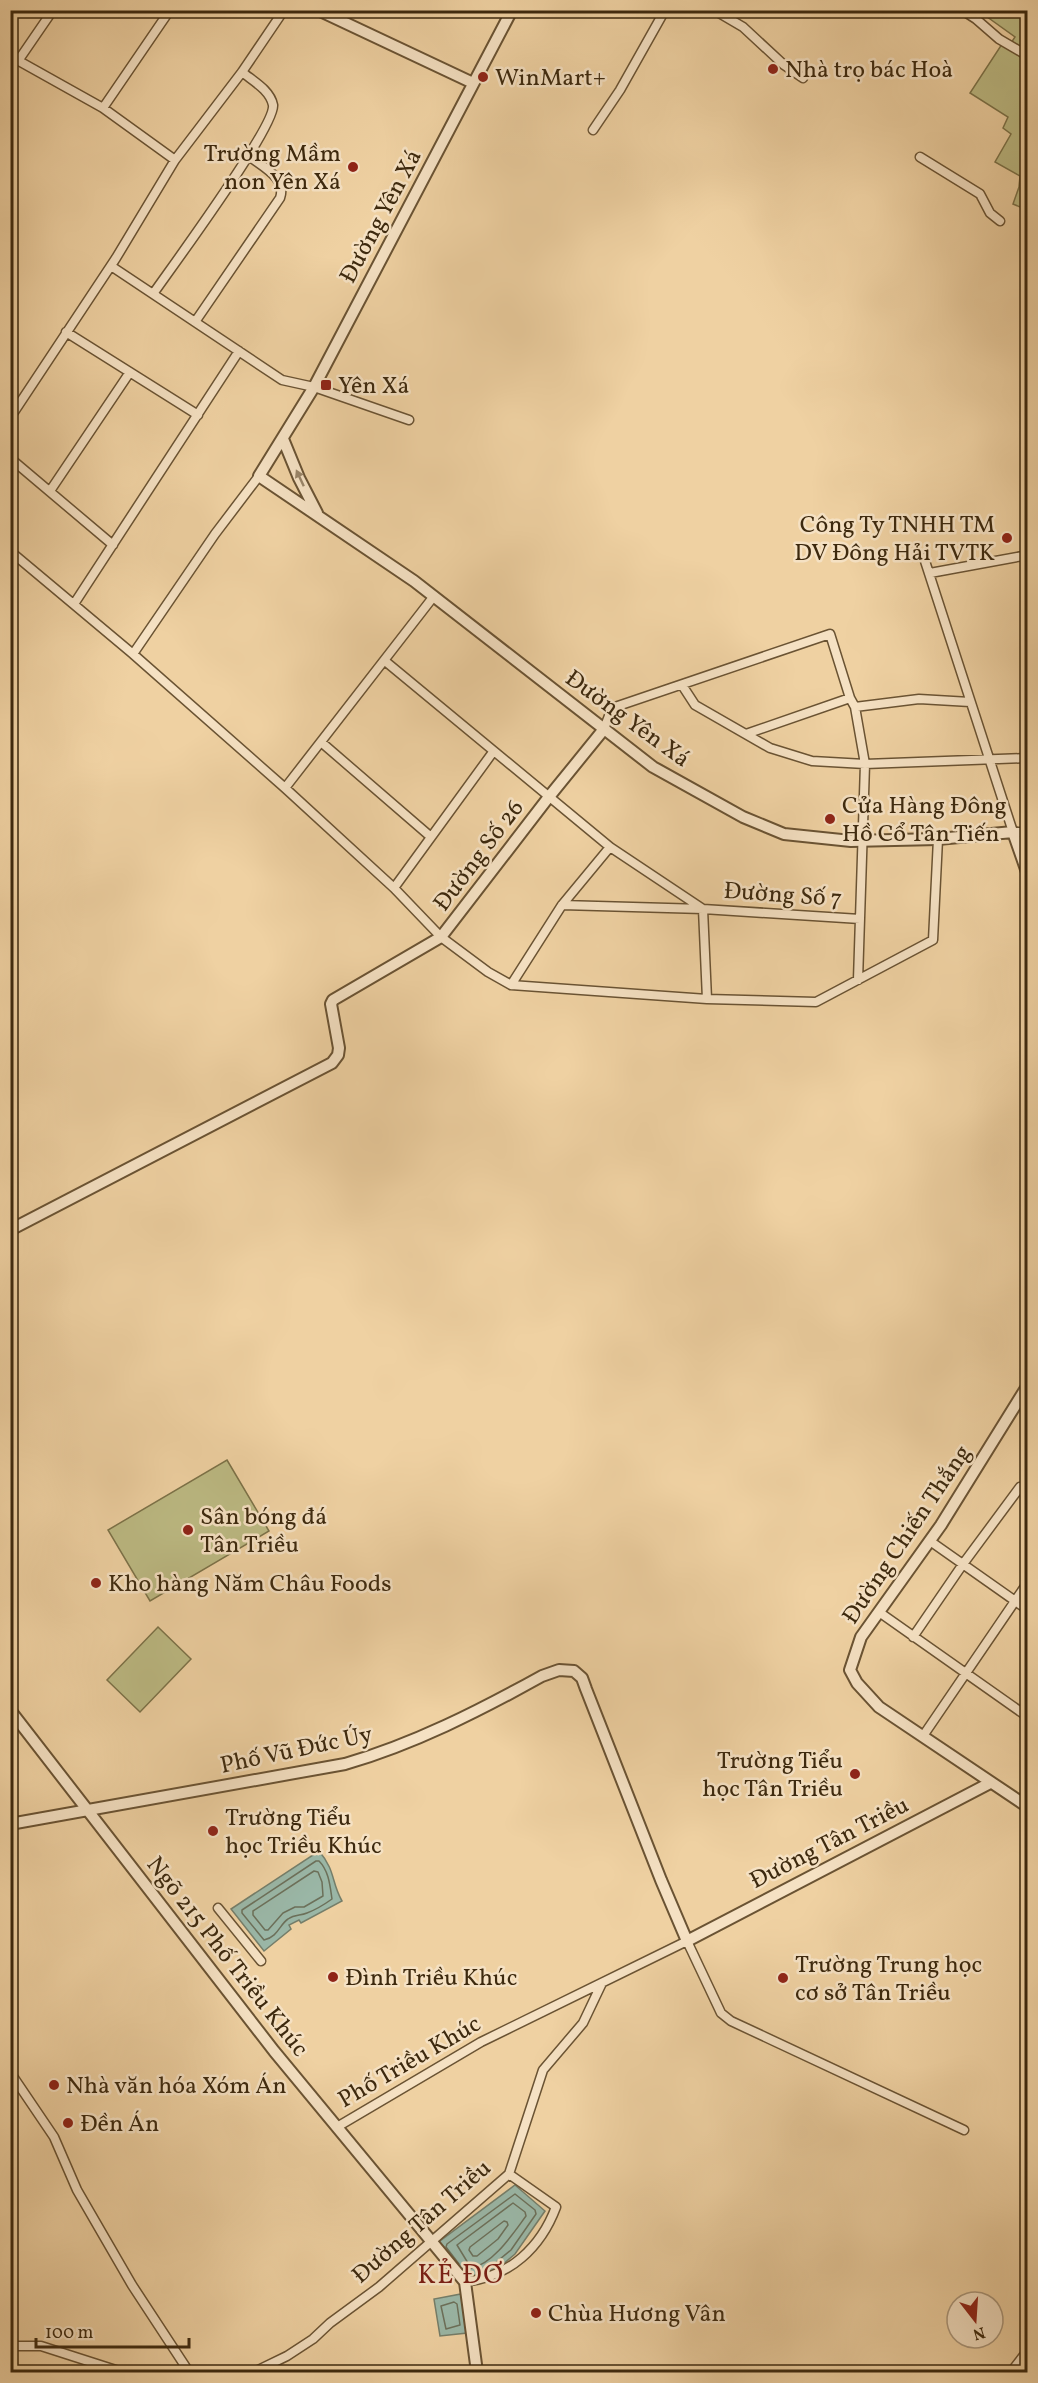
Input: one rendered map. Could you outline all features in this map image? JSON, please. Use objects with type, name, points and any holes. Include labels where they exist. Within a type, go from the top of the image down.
[{"type":"street","points":[[53,10],[14,58],[103,108],[175,160]]},
{"type":"street","points":[[103,108],[170,10]]},
{"type":"street","points":[[10,417],[111,266],[175,160],[242,72],[284,10]]},
{"type":"street","points":[[318,10],[473,83]]},
{"type":"street","name":"Đường Yên Xá","points":[[512,10],[314,387],[259,476],[434,596],[653,767],[742,817],[784,834],[864,841],[938,839],[1028,832]]},
{"type":"street","points":[[593,130],[620,90],[665,10]]},
{"type":"street","points":[[714,10],[743,27],[784,65],[803,78]]},
{"type":"street","points":[[962,10],[999,39],[1028,56]]},
{"type":"street","points":[[153,294],[249,156],[272,112],[273,104],[267,92],[242,72]]},
{"type":"street","points":[[195,322],[282,192],[282,185],[276,178],[249,156]]},
{"type":"street","points":[[920,157],[980,194],[990,213],[1000,221]]},
{"type":"street","points":[[111,266],[282,380],[314,387],[409,420]]},
{"type":"street","points":[[66,332],[198,415]]},
{"type":"street","points":[[74,604],[239,351]]},
{"type":"street","points":[[50,491],[130,372]]},
{"type":"street","name":"Đường Yên Xá","points":[[283,439],[299,478],[319,516]]},
{"type":"street","points":[[10,458],[113,545]]},
{"type":"street","points":[[133,654],[215,534],[259,476]]},
{"type":"street","points":[[10,551],[133,654],[285,788],[394,888],[441,938],[488,972],[511,985],[707,999],[816,1002],[933,940],[938,839]]},
{"type":"street","points":[[930,573],[1028,555]]},
{"type":"street","points":[[924,558],[1028,875]]},
{"type":"street","points":[[285,788],[434,596]]},
{"type":"street","points":[[604,729],[612,708],[830,634],[850,698],[855,707],[865,764],[858,980]]},
{"type":"street","points":[[385,661],[610,847],[703,909],[707,999]]},
{"type":"street","points":[[682,685],[695,705],[770,748],[812,761],[865,764],[1028,758]]},
{"type":"street","points":[[746,734],[850,698]]},
{"type":"street","points":[[855,707],[919,699],[970,702]]},
{"type":"street","name":"Đường Số 26","points":[[441,938],[604,729]]},
{"type":"street","points":[[321,742],[431,837]]},
{"type":"street","points":[[394,888],[493,752]]},
{"type":"street","points":[[511,985],[562,905],[610,847]]},
{"type":"street","name":"Đường Số 7","points":[[562,905],[703,909],[860,919]]},
{"type":"street","points":[[10,1230],[332,1063],[338,1055],[339,1048],[331,1004],[333,1000],[441,938]]},
{"type":"street","name":"Đường Chiến Thắng","points":[[1028,1385],[930,1541],[861,1637],[850,1670],[857,1683],[879,1707],[1028,1807]]},
{"type":"street","points":[[913,1637],[1020,1487]]},
{"type":"street","points":[[930,1541],[1028,1610]]},
{"type":"street","points":[[923,1736],[1028,1582]]},
{"type":"street","points":[[879,1612],[1028,1717]]},
{"type":"street","name":"Phố Vũ Đức Úy","points":[[10,1824],[121,1802],[275,1778],[345,1764],[385,1752],[414,1740],[542,1676],[559,1670],[574,1671],[582,1678],[687,1941]]},
{"type":"street","name":"Ngõ 215 Phố Triều Khúc","points":[[10,1710],[274,2051],[337,2127]]},
{"type":"street","name":"Đường Tân Triều","points":[[254,2373],[313,2339],[379,2287],[509,2174],[543,2070],[583,2023],[602,1982],[687,1941],[990,1783]]},
{"type":"street","points":[[218,1908],[261,1961]]},
{"type":"street","points":[[687,1941],[722,2013],[731,2021],[964,2130]]},
{"type":"street","name":"Phố Triều Khúc","points":[[465,2282],[337,2127],[481,2042],[602,1982]]},
{"type":"street","points":[[10,2072],[54,2137],[77,2190],[132,2285],[189,2373]]},
{"type":"street","points":[[477,2373],[465,2282],[493,2277],[519,2260],[537,2243],[549,2227],[556,2207],[509,2174]]},
{"type":"street","points":[[10,2346],[41,2346],[122,2373]]},
{"type":"street","points":[[1011,2373],[1028,2350]]},
{"type":"shaded area","points":[[986,11],[1027,11],[1027,50],[1011,43],[1015,37],[983,14]]},
{"type":"shaded area","points":[[1002,44],[1027,61],[1027,210],[1013,204],[1020,176],[995,162],[1011,134],[1003,128],[1008,117],[970,93]]},
{"type":"shaded area","name":"Sân bóng đá Tân Triều","points":[[227,1460],[269,1531],[150,1601],[108,1530]]},
{"type":"shaded area","points":[[158,1627],[191,1659],[140,1712],[107,1680]]},
{"type":"water","points":[[319,1851],[331,1871],[342,1901],[301,1923],[299,1920],[289,1925],[291,1929],[264,1951],[231,1909]]},
{"type":"water","points":[[515,2185],[545,2211],[515,2254],[495,2271],[465,2283],[436,2244]]},
{"type":"water","points":[[461,2294],[467,2333],[440,2336],[434,2299]]},
{"type":"place","name":"Nhà trọ bác Hoà","points":[[773,69]]},
{"type":"place","name":"WinMart+","points":[[483,77]]},
{"type":"place","name":"Trường Mầm non Yên Xá","points":[[353,167]]},
{"type":"place","name":"Yên Xá","points":[[326,385]]},
{"type":"place","name":"Công Ty TNHH TM DV Đông Hải TVTK","points":[[1007,538]]},
{"type":"place","name":"Cửa Hàng Đông Hồ Cổ Tân Tiến","points":[[830,819]]},
{"type":"place","name":"Sân bóng đá Tân Triều","points":[[188,1530]]},
{"type":"place","name":"Kho hàng Năm Châu Foods","points":[[96,1583]]},
{"type":"place","name":"Trường Tiểu học Tân Triều","points":[[855,1774]]},
{"type":"place","name":"Trường Tiểu học Triều Khúc","points":[[213,1831]]},
{"type":"place","name":"Đình Triều Khúc","points":[[333,1977]]},
{"type":"place","name":"Trường Trung học cơ sở Tân Triều","points":[[783,1978]]},
{"type":"place","name":"Nhà văn hóa Xóm Án","points":[[54,2085]]},
{"type":"place","name":"Đền Án","points":[[68,2123]]},
{"type":"place","name":"Chùa Hương Vân","points":[[536,2313]]},
{"type":"district","name":"KẺ ĐƠ","points":[[461,2274]]}]
